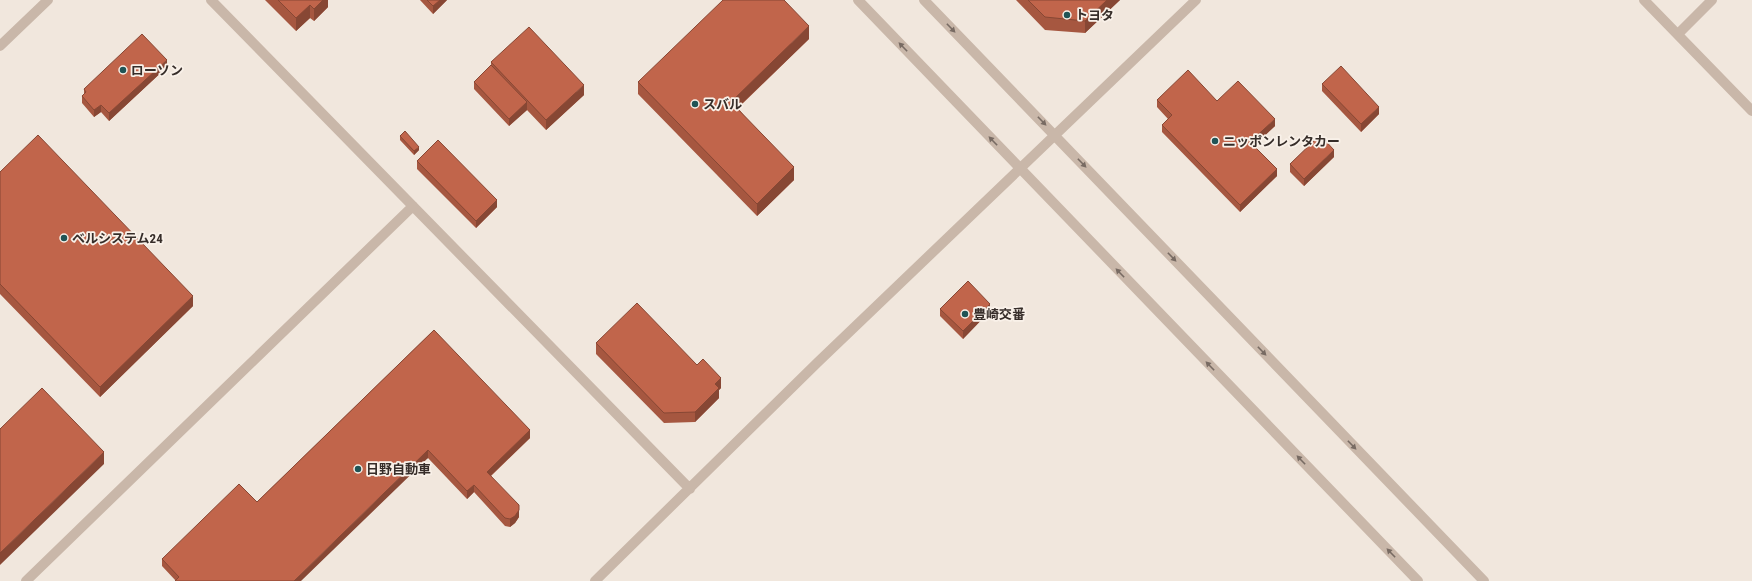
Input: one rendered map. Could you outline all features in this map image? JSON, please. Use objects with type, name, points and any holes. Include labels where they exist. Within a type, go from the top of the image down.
[{"type":"street","points":[[0,46],[48,0]]},
{"type":"street","points":[[211,0],[690,489]]},
{"type":"street","points":[[858,0],[1418,581]]},
{"type":"street","points":[[924,0],[1484,581]]},
{"type":"street","points":[[595,581],[818,362],[1196,0]]},
{"type":"street","points":[[1644,0],[1752,111]]},
{"type":"street","points":[[1678,34],[1712,0]]},
{"type":"street","points":[[26,581],[413,206]]},
{"type":"building","points":[[278,0],[323,0],[314,9],[310,5],[296,18]]},
{"type":"building","points":[[427,0],[440,0],[433,6]]},
{"type":"building","name":"スバル","points":[[723,0],[784,0],[809,26],[731,102],[794,167],[757,204],[638,82]]},
{"type":"building","points":[[1028,0],[1107,0],[1085,21],[1045,17]]},
{"type":"building","points":[[529,27],[584,85],[546,120],[491,62]]},
{"type":"building","points":[[142,34],[167,60],[109,113],[101,105],[94,110],[82,96],[86,92],[84,89]]},
{"type":"building","points":[[491,65],[527,102],[509,119],[474,82]]},
{"type":"building","points":[[1341,66],[1379,107],[1361,124],[1322,84]]},
{"type":"building","name":"ニッポンレンタカー","points":[[1188,70],[1217,101],[1238,81],[1275,119],[1250,142],[1277,169],[1240,205],[1162,125],[1172,115],[1157,100]]},
{"type":"building","points":[[405,131],[419,147],[414,151],[400,136]]},
{"type":"building","name":"ベルシステム24","points":[[38,135],[193,296],[100,387],[0,284],[0,172]]},
{"type":"building","points":[[1320,135],[1334,150],[1304,179],[1290,164]]},
{"type":"building","points":[[438,140],[497,200],[476,221],[417,161]]},
{"type":"building","name":"豊崎交番","points":[[968,281],[990,304],[963,331],[940,309]]},
{"type":"building","points":[[637,303],[697,365],[703,359],[721,378],[715,384],[719,388],[695,412],[664,413],[596,343]]},
{"type":"building","name":"日野自動車","points":[[434,330],[530,430],[487,472],[519,505],[519,510],[515,516],[510,519],[505,518],[474,485],[467,491],[428,450],[294,581],[175,581],[179,577],[162,559],[239,484],[257,502]]},
{"type":"building","points":[[42,388],[104,452],[0,553],[0,429]]},
{"type":"place","name":"トヨタ","points":[[1067,15]]},
{"type":"place","name":"ローソン","points":[[123,70]]},
{"type":"place","name":"スバル","points":[[695,104]]},
{"type":"place","name":"ニッポンレンタカー","points":[[1215,141]]},
{"type":"place","name":"ベルシステム24","points":[[64,238]]},
{"type":"place","name":"豊崎交番","points":[[965,314]]},
{"type":"place","name":"日野自動車","points":[[358,469]]}]
